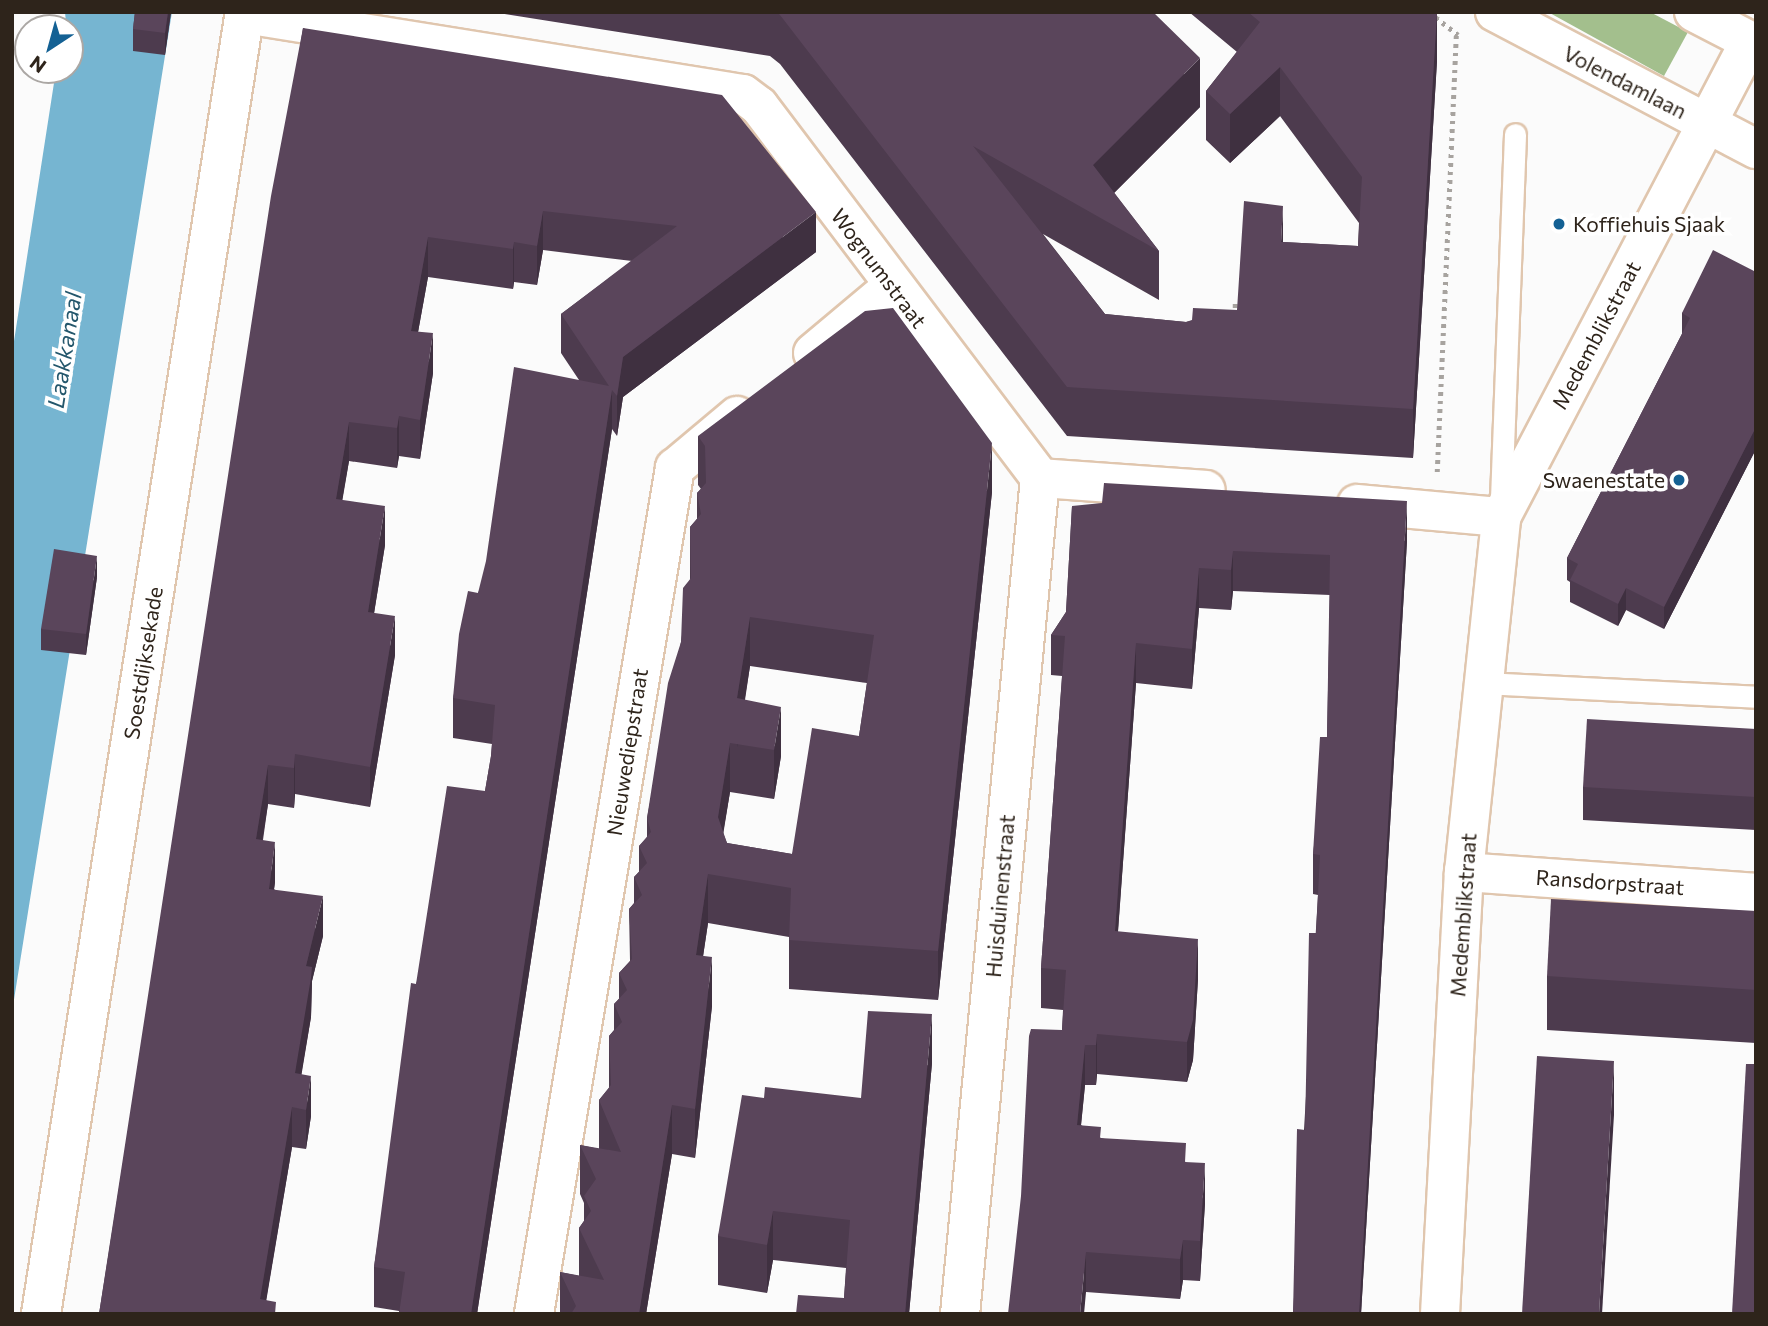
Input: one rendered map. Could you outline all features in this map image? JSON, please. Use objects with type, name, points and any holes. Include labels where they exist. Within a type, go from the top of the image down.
[{"type":"street","name":"Volendamlaan","points":[[1495,12],[1756,149]]},
{"type":"street","points":[[1694,12],[1753,43]]},
{"type":"street","name":"Wognumstraat","points":[[245,13],[743,94],[759,106],[892,287],[1040,478]]},
{"type":"street","name":"Soestdijksekade","points":[[41,1314],[245,13]]},
{"type":"street","name":"Medemblikstraat","points":[[1440,1314],[1464,872],[1501,517],[1706,124],[1753,43]]},
{"type":"street","name":"Nieuwediepstraat","points":[[534,1314],[675,468],[892,287]]},
{"type":"street","points":[[1040,478],[1239,493]]},
{"type":"street","name":"Huisduinenstraat","points":[[960,1314],[1040,478]]},
{"type":"street","points":[[1317,500],[1501,517]]},
{"type":"street","name":"Ransdorpstraat","points":[[1464,872],[1756,893]]},
{"type":"lane","name":"Medemblikstraat","points":[[1501,517],[1515,134]]},
{"type":"lane","points":[[1484,683],[1756,697]]},
{"type":"path","points":[[1435,511],[1456,34]]},
{"type":"path","points":[[1234,328],[1235,301]]},
{"type":"green space","points":[[1548,12],[1650,12],[1688,32],[1664,76]]},
{"type":"water","name":"Laakkanaal","points":[[172,12],[12,1012],[12,354],[54,84],[84,84],[84,14],[65,14]]},
{"type":"building","points":[[135,12],[168,12],[165,33],[133,29]]},
{"type":"building","points":[[777,12],[1153,12],[1200,58],[1093,165],[1159,251],[973,146],[1105,314],[1186,322],[1192,320],[1193,308],[1237,310],[1244,201],[1283,206],[1281,242],[1358,246],[1362,177],[1280,67],[1230,114],[1206,91],[1260,22],[1248,12],[1437,12],[1413,409],[1067,387]]},
{"type":"building","points":[[303,28],[722,95],[816,212],[623,357],[617,396],[612,390],[471,1314],[399,1314],[405,1272],[374,1267],[411,983],[416,984],[447,786],[485,791],[491,756],[495,705],[453,698],[459,634],[468,591],[478,593],[486,561],[514,367],[609,386],[561,314],[677,226],[543,211],[537,246],[514,242],[513,249],[428,237],[411,331],[433,333],[420,420],[399,416],[397,428],[349,422],[336,499],[385,506],[368,612],[395,616],[370,767],[295,754],[294,768],[268,765],[256,839],[275,842],[269,889],[323,896],[306,966],[312,967],[311,978],[295,1073],[311,1076],[306,1110],[292,1107],[260,1299],[276,1302],[275,1314],[99,1314],[271,196]]},
{"type":"building","name":"Swaenestate","points":[[1713,250],[1754,271],[1756,269],[1756,427],[1664,607],[1626,588],[1618,604],[1570,580],[1578,564],[1567,558],[1690,318],[1682,313]]},
{"type":"building","points":[[893,308],[992,443],[938,951],[789,940],[791,888],[708,874],[696,955],[712,957],[695,1109],[672,1105],[639,1314],[571,1314],[576,1306],[560,1272],[604,1280],[579,1228],[591,1211],[584,1196],[596,1179],[580,1145],[621,1152],[599,1100],[611,1085],[609,1036],[622,1022],[614,1004],[627,990],[619,973],[632,959],[629,909],[642,895],[634,877],[647,863],[639,846],[651,832],[647,818],[668,683],[681,642],[683,588],[691,578],[690,527],[701,514],[697,493],[706,483],[705,446],[698,436],[865,311]],"holes":[[[750,617],[874,635],[859,736],[812,728],[792,854],[727,843],[718,817],[730,743],[774,750],[781,707],[737,698]]]},
{"type":"building","points":[[1104,483],[1407,501],[1359,1314],[1293,1314],[1297,1129],[1305,1130],[1309,933],[1316,933],[1320,855],[1313,854],[1320,737],[1327,737],[1330,555],[1233,551],[1231,570],[1199,568],[1192,649],[1136,643],[1115,931],[1198,939],[1193,1020],[1187,1042],[1097,1034],[1096,1045],[1085,1045],[1077,1125],[1101,1127],[1100,1138],[1186,1143],[1185,1162],[1205,1163],[1200,1241],[1183,1240],[1180,1259],[1086,1252],[1080,1314],[1008,1314],[1021,1196],[1029,1036],[1031,1029],[1062,1030],[1066,970],[1041,968],[1065,636],[1051,635],[1066,612],[1072,506],[1102,503]]},
{"type":"building","points":[[54,549],[97,556],[86,634],[41,629]]},
{"type":"building","points":[[1587,719],[1756,729],[1756,797],[1583,787]]},
{"type":"building","points":[[1551,899],[1756,911],[1756,990],[1547,976]]},
{"type":"building","points":[[868,1011],[932,1014],[905,1314],[796,1314],[798,1295],[844,1298],[850,1220],[773,1211],[767,1245],[718,1236],[742,1095],[764,1098],[765,1087],[861,1098]]},
{"type":"building","points":[[1537,1056],[1614,1061],[1599,1314],[1522,1314]]},
{"type":"building","points":[[1746,1064],[1756,1064],[1756,1314],[1732,1314]]},
{"type":"place","name":"Koffiehuis Sjaak","points":[[1559,224]]},
{"type":"place","name":"Swaenestate","points":[[1679,480]]}]
